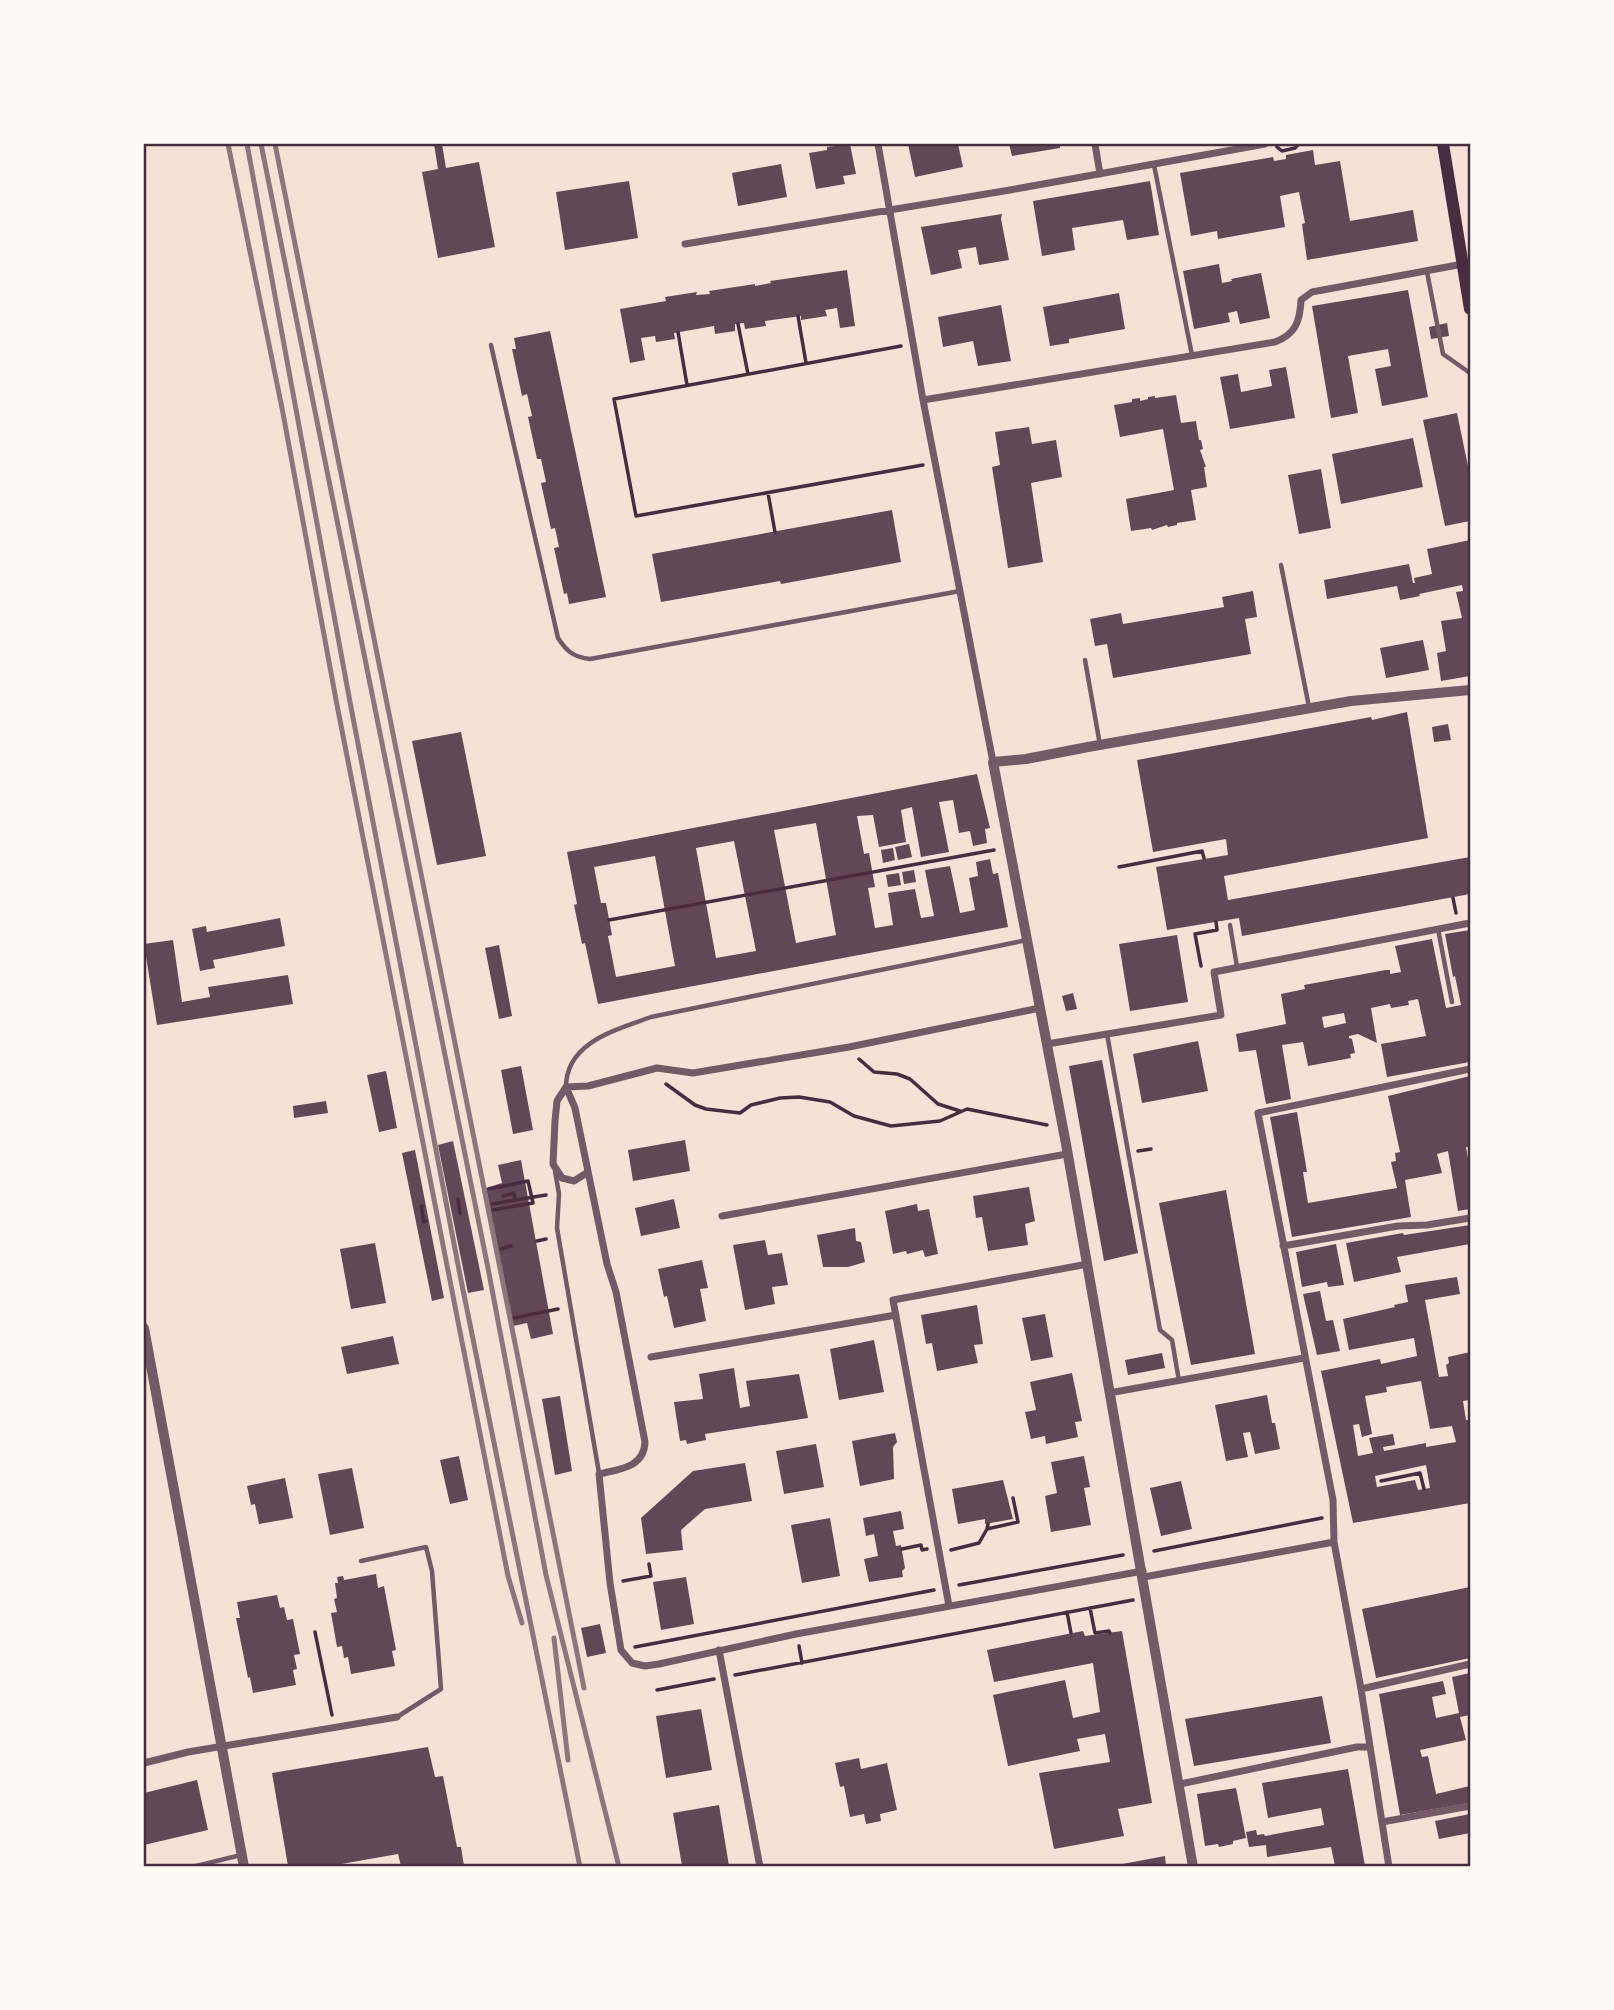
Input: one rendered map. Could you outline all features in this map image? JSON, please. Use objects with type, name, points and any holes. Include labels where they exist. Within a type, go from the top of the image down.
[{"type":"main road","points":[[1443,144],[1471,309]]},
{"type":"street","points":[[878,144],[923,400],[1088,1264],[1194,1867]]},
{"type":"street","points":[[1095,144],[1100,174]]},
{"type":"street","points":[[685,244],[889,211],[1265,144]]},
{"type":"street","points":[[923,400],[1282,340],[1297,326],[1301,300],[1312,292],[1427,272],[1466,271]]},
{"type":"street","points":[[993,762],[1026,759],[1351,701],[1471,690]]},
{"type":"street","points":[[1047,1044],[1221,1015],[1214,972],[1471,923]]},
{"type":"street","points":[[566,1087],[588,1086],[657,1068],[693,1073],[849,1046],[1040,1008]]},
{"type":"street","points":[[1389,1867],[1334,1542],[1334,1500],[1258,1113],[1471,1069]]},
{"type":"street","points":[[566,1087],[557,1101],[554,1164],[562,1178],[574,1181],[588,1172]]},
{"type":"street","points":[[566,1087],[575,1108],[607,1264],[616,1292],[645,1442],[642,1457],[631,1466],[599,1474],[610,1583],[621,1650],[632,1663],[645,1666],[950,1606],[1334,1542]]},
{"type":"street","points":[[722,1216],[1067,1154]]},
{"type":"street","points":[[1283,1246],[1398,1226],[1427,1225],[1471,1218]]},
{"type":"street","points":[[950,1606],[943,1549],[893,1300],[1088,1264]]},
{"type":"street","points":[[651,1357],[896,1315]]},
{"type":"street","points":[[144,1328],[243,1861]]},
{"type":"street","points":[[1109,1392],[1304,1358]]},
{"type":"street","points":[[719,1650],[760,1867]]},
{"type":"street","points":[[1360,1689],[1471,1664]]},
{"type":"street","points":[[144,1763],[397,1717]]},
{"type":"street","points":[[1180,1784],[1357,1747],[1370,1747]]},
{"type":"street","points":[[1382,1822],[1471,1806]]},
{"type":"lane","points":[[1153,164],[1192,356]]},
{"type":"lane","points":[[1427,272],[1443,354],[1471,373]]},
{"type":"lane","points":[[491,345],[558,638],[569,654],[590,659],[960,591]]},
{"type":"lane","points":[[1281,565],[1309,708]]},
{"type":"lane","points":[[1085,660],[1100,745]]},
{"type":"lane","points":[[1230,925],[1237,968]]},
{"type":"lane","points":[[1438,929],[1452,1002]]},
{"type":"lane","points":[[566,1087],[571,1062],[587,1044],[651,1017],[1028,939]]},
{"type":"lane","points":[[1107,1034],[1160,1331],[1172,1340],[1179,1381]]},
{"type":"lane","points":[[554,1164],[559,1194],[557,1228],[599,1474]]},
{"type":"lane","points":[[361,1561],[426,1547],[432,1572],[441,1689],[397,1717]]},
{"type":"lane","points":[[192,1867],[243,1861]]},
{"type":"path","points":[[1273,144],[1282,150],[1295,148],[1299,144]]},
{"type":"path","points":[[798,316],[806,363]]},
{"type":"path","points":[[738,324],[748,374]]},
{"type":"path","points":[[678,332],[687,385]]},
{"type":"path","points":[[913,344],[614,398],[636,516],[935,463]]},
{"type":"path","points":[[768,493],[775,532]]},
{"type":"path","points":[[610,920],[1010,847]]},
{"type":"path","points":[[1119,867],[1202,851],[1204,858]]},
{"type":"path","points":[[857,1057],[874,1072],[897,1074],[910,1079],[938,1104],[960,1111]]},
{"type":"path","points":[[657,1068],[666,1084],[695,1105],[706,1109],[740,1113],[751,1105],[780,1098],[799,1097],[830,1102],[854,1116],[891,1126],[940,1121],[967,1109],[1063,1129]]},
{"type":"path","points":[[489,1189],[528,1181],[532,1197],[533,1203],[493,1210]]},
{"type":"path","points":[[492,1204],[502,1199],[532,1197]]},
{"type":"path","points":[[458,1199],[460,1213]]},
{"type":"path","points":[[423,1206],[424,1222],[426,1221]]},
{"type":"path","points":[[501,1249],[511,1247]]},
{"type":"path","points":[[514,1318],[570,1306]]},
{"type":"path","points":[[1381,1481],[1420,1473],[1424,1489]]},
{"type":"path","points":[[902,1549],[921,1545],[922,1550],[943,1549],[979,1543],[988,1526],[1018,1522],[1013,1499]]},
{"type":"path","points":[[1154,1551],[1324,1517]]},
{"type":"path","points":[[621,1650],[1129,1554]]},
{"type":"path","points":[[629,1580],[651,1576],[649,1564]]},
{"type":"path","points":[[657,1690],[1136,1599]]},
{"type":"path","points":[[1090,1608],[1095,1633],[1109,1630],[1110,1633]]},
{"type":"path","points":[[1067,1612],[1071,1633]]},
{"type":"path","points":[[315,1632],[334,1727]]},
{"type":"building","points":[[434,144],[442,144],[446,168],[479,162],[495,247],[438,258],[422,172],[438,169]]},
{"type":"building","points":[[850,144],[856,174],[843,176],[845,184],[816,189],[809,153]]},
{"type":"building","points":[[908,144],[958,144],[963,167],[915,177]]},
{"type":"building","points":[[1009,144],[1060,144],[1060,148],[1012,156]]},
{"type":"building","points":[[1313,150],[1315,165],[1340,161],[1350,221],[1413,210],[1418,241],[1307,260],[1302,224],[1305,223],[1299,192],[1280,196],[1285,227],[1218,239],[1217,231],[1191,236],[1180,173],[1273,157],[1274,161],[1286,159],[1286,155]]},
{"type":"building","points":[[781,164],[787,197],[738,206],[732,173]]},
{"type":"building","points":[[629,181],[638,238],[565,250],[556,192]]},
{"type":"building","points":[[1150,181],[1159,235],[1127,240],[1123,220],[1072,228],[1075,250],[1042,256],[1033,201]]},
{"type":"building","points":[[1002,214],[1009,260],[979,265],[976,247],[958,250],[962,268],[931,275],[921,227]]},
{"type":"building","points":[[1219,264],[1222,283],[1261,273],[1270,318],[1240,324],[1237,311],[1228,313],[1230,322],[1194,329],[1183,271]]},
{"type":"building","points":[[847,270],[855,326],[840,328],[837,308],[825,310],[827,316],[765,321],[766,326],[745,329],[744,323],[735,324],[735,331],[715,334],[714,326],[674,333],[675,339],[656,342],[655,336],[641,338],[645,360],[630,363],[620,309],[666,301],[665,297],[697,292],[696,295],[710,294],[709,291]]},
{"type":"building","points":[[1408,290],[1428,397],[1382,406],[1375,369],[1391,366],[1388,349],[1348,356],[1358,413],[1331,418],[1312,306]]},
{"type":"building","points":[[1119,293],[1125,329],[1069,339],[1069,343],[1050,346],[1043,307]]},
{"type":"building","points":[[1001,305],[1011,361],[978,366],[973,341],[943,347],[938,317]]},
{"type":"building","points":[[1447,323],[1449,336],[1431,339],[1429,327]]},
{"type":"building","points":[[550,331],[606,597],[569,604],[567,593],[564,594],[554,548],[559,547],[555,528],[551,529],[541,483],[546,482],[541,459],[537,459],[528,417],[532,416],[527,394],[522,396],[512,349],[516,349],[514,338]]},
{"type":"building","points":[[1286,367],[1295,418],[1230,429],[1220,377],[1238,374],[1241,392],[1272,386],[1269,370]]},
{"type":"building","points":[[1176,395],[1181,423],[1196,421],[1203,449],[1200,450],[1206,467],[1207,487],[1191,490],[1196,520],[1152,530],[1131,531],[1126,499],[1174,490],[1163,429],[1120,437],[1114,405],[1132,402],[1132,399],[1140,398],[1140,401],[1148,397]]},
{"type":"building","points":[[1457,413],[1470,476],[1470,521],[1445,526],[1423,420]]},
{"type":"building","points":[[1029,427],[1032,444],[1056,440],[1062,477],[1031,483],[1043,562],[1008,568],[992,467],[1000,465],[995,432]]},
{"type":"building","points":[[1413,438],[1423,487],[1341,504],[1332,454]]},
{"type":"building","points":[[1321,469],[1331,528],[1299,534],[1288,475]]},
{"type":"building","points":[[892,510],[901,562],[661,602],[652,554]]},
{"type":"building","points":[[1470,540],[1470,676],[1441,681],[1437,653],[1446,651],[1441,621],[1462,618],[1456,592],[1463,591],[1462,585],[1400,600],[1397,586],[1327,599],[1324,580],[1409,564],[1415,583],[1414,578],[1432,574],[1427,549]]},
{"type":"building","points":[[1253,591],[1257,617],[1245,619],[1251,654],[1113,678],[1107,644],[1095,646],[1090,619],[1121,613],[1123,624],[1224,607],[1222,597]]},
{"type":"building","points":[[1423,640],[1429,670],[1386,678],[1380,648]]},
{"type":"building","points":[[1407,712],[1428,838],[1224,876],[1228,900],[1470,857],[1470,894],[1242,936],[1239,918],[1167,930],[1156,867],[1228,855],[1226,839],[1153,852],[1137,760]]},
{"type":"building","points":[[1448,724],[1451,740],[1434,742],[1432,727]]},
{"type":"building","points":[[461,732],[486,856],[437,865],[412,741]]},
{"type":"building","points":[[977,774],[990,828],[985,829],[987,843],[973,846],[970,831],[959,833],[953,800],[939,802],[949,852],[921,857],[912,807],[901,810],[906,842],[879,847],[873,815],[857,816],[864,854],[869,853],[875,887],[868,888],[875,928],[893,925],[888,893],[915,889],[921,918],[934,916],[925,870],[950,866],[960,913],[975,910],[969,878],[978,876],[976,862],[990,859],[993,874],[998,873],[1008,927],[598,1004],[574,905],[577,904],[567,852]],"holes":[[[816,823],[836,935],[796,943],[774,830]],[[734,841],[756,951],[716,958],[696,848]],[[655,856],[675,966],[616,977],[608,936],[612,935],[606,903],[601,903],[594,867]]]},
{"type":"building","points":[[909,844],[912,857],[898,860],[895,847]]},
{"type":"building","points":[[893,848],[895,860],[883,863],[881,850]]},
{"type":"building","points":[[914,870],[916,882],[904,884],[902,872]]},
{"type":"building","points":[[899,873],[901,885],[888,887],[886,875]]},
{"type":"building","points":[[280,918],[285,946],[213,960],[215,968],[200,971],[192,929],[206,926],[207,932]]},
{"type":"building","points":[[1470,930],[1470,1062],[1387,1077],[1381,1044],[1426,1036],[1418,999],[1408,1001],[1409,1005],[1391,1008],[1390,1004],[1371,1008],[1377,1043],[1358,1034],[1349,1036],[1355,1053],[1350,1054],[1351,1058],[1308,1066],[1303,1042],[1282,1045],[1291,1099],[1266,1104],[1256,1050],[1239,1052],[1236,1034],[1286,1024],[1281,994],[1305,989],[1304,985],[1386,970],[1390,970],[1390,974],[1401,972],[1395,946],[1432,939],[1446,1008],[1461,1005],[1445,934]],"holes":[[[1344,1013],[1346,1023],[1324,1028],[1322,1017]]]},
{"type":"building","points":[[1177,935],[1188,1002],[1130,1011],[1119,944]]},
{"type":"building","points":[[173,940],[182,1002],[210,997],[208,987],[288,975],[293,1004],[157,1025],[144,944]]},
{"type":"building","points":[[499,945],[512,1016],[499,1019],[485,948]]},
{"type":"building","points":[[1073,993],[1077,1009],[1066,1011],[1062,996]]},
{"type":"building","points":[[1198,1041],[1208,1091],[1142,1103],[1133,1054]]},
{"type":"building","points":[[1102,1060],[1138,1253],[1104,1261],[1069,1066]]},
{"type":"building","points":[[521,1066],[533,1130],[513,1134],[501,1070]]},
{"type":"building","points":[[386,1071],[397,1128],[379,1132],[367,1075]]},
{"type":"building","points":[[1470,1076],[1470,1147],[1466,1147],[1470,1170],[1470,1209],[1458,1211],[1448,1151],[1437,1154],[1442,1173],[1405,1180],[1411,1217],[1292,1237],[1270,1117],[1297,1112],[1307,1172],[1303,1172],[1308,1203],[1397,1188],[1391,1162],[1396,1161],[1395,1153],[1400,1152],[1388,1096]]},
{"type":"building","points":[[326,1101],[328,1113],[294,1118],[293,1106]]},
{"type":"building","points":[[685,1140],[690,1171],[633,1181],[628,1150]]},
{"type":"building","points":[[453,1141],[484,1290],[468,1293],[438,1145]]},
{"type":"building","points":[[415,1150],[444,1298],[432,1301],[402,1153]]},
{"type":"building","points":[[521,1160],[553,1334],[531,1339],[527,1323],[513,1326],[486,1188],[502,1183],[498,1165]]},
{"type":"building","points":[[1029,1187],[1035,1221],[1025,1224],[1028,1245],[988,1251],[982,1217],[976,1218],[973,1196]]},
{"type":"building","points":[[1226,1190],[1255,1354],[1191,1365],[1159,1203]]},
{"type":"building","points":[[674,1199],[680,1228],[641,1236],[635,1208]]},
{"type":"building","points":[[917,1204],[918,1211],[929,1209],[938,1254],[925,1257],[923,1250],[893,1254],[885,1211]]},
{"type":"building","points":[[1470,1225],[1470,1244],[1397,1257],[1401,1272],[1354,1282],[1346,1243]]},
{"type":"building","points":[[855,1228],[856,1241],[861,1242],[865,1262],[848,1267],[823,1267],[817,1235]]},
{"type":"building","points":[[765,1240],[768,1255],[782,1253],[788,1285],[772,1287],[775,1304],[745,1310],[733,1245]]},
{"type":"building","points":[[375,1243],[386,1303],[351,1309],[340,1249]]},
{"type":"building","points":[[1336,1244],[1344,1285],[1328,1287],[1327,1282],[1302,1287],[1296,1252]]},
{"type":"building","points":[[702,1260],[708,1288],[700,1289],[706,1321],[674,1328],[658,1269]]},
{"type":"building","points":[[1457,1277],[1460,1294],[1425,1300],[1439,1377],[1448,1376],[1448,1357],[1470,1352],[1470,1400],[1463,1401],[1466,1420],[1470,1420],[1470,1503],[1353,1523],[1321,1371],[1380,1359],[1381,1364],[1417,1356],[1414,1338],[1349,1350],[1343,1319],[1408,1302],[1405,1285]],"holes":[[[1421,1381],[1430,1429],[1452,1426],[1456,1442],[1426,1447],[1426,1443],[1384,1451],[1383,1447],[1395,1445],[1393,1434],[1369,1438],[1373,1453],[1358,1456],[1353,1425],[1359,1424],[1362,1437],[1372,1434],[1365,1396],[1387,1392],[1386,1387]],[[1426,1465],[1430,1488],[1418,1490],[1415,1480],[1377,1487],[1375,1476]]]},
{"type":"building","points":[[1320,1291],[1326,1321],[1333,1320],[1340,1351],[1317,1355],[1303,1294]]},
{"type":"building","points":[[977,1305],[983,1344],[974,1345],[978,1363],[937,1371],[932,1343],[926,1344],[921,1315]]},
{"type":"building","points":[[1045,1314],[1053,1357],[1031,1361],[1022,1318]]},
{"type":"building","points":[[393,1336],[399,1364],[347,1374],[341,1347]]},
{"type":"building","points":[[874,1340],[884,1392],[839,1400],[830,1349]]},
{"type":"building","points":[[1162,1353],[1165,1368],[1128,1375],[1125,1360]]},
{"type":"building","points":[[734,1368],[740,1408],[750,1406],[746,1381],[799,1374],[808,1418],[705,1434],[706,1440],[687,1444],[686,1440],[680,1441],[674,1402],[703,1399],[699,1374]]},
{"type":"building","points":[[1072,1373],[1082,1421],[1075,1422],[1078,1437],[1046,1444],[1045,1436],[1031,1439],[1025,1412],[1036,1410],[1030,1382]]},
{"type":"building","points":[[1267,1395],[1280,1449],[1255,1454],[1250,1432],[1243,1433],[1248,1457],[1226,1461],[1215,1405]]},
{"type":"building","points":[[560,1396],[572,1471],[555,1475],[542,1399]]},
{"type":"building","points":[[895,1433],[897,1442],[893,1447],[894,1479],[860,1486],[852,1441]]},
{"type":"building","points":[[816,1444],[824,1487],[784,1494],[776,1451]]},
{"type":"building","points":[[459,1456],[468,1500],[450,1504],[440,1460]]},
{"type":"building","points":[[1084,1456],[1090,1487],[1084,1488],[1091,1525],[1051,1532],[1045,1496],[1057,1493],[1051,1462]]},
{"type":"building","points":[[745,1463],[752,1501],[705,1509],[681,1530],[683,1550],[646,1554],[641,1518],[693,1471]]},
{"type":"building","points":[[352,1468],[364,1528],[330,1535],[318,1474]]},
{"type":"building","points":[[285,1478],[293,1518],[259,1524],[255,1504],[251,1505],[247,1486]]},
{"type":"building","points":[[1003,1480],[1013,1519],[985,1524],[985,1519],[958,1524],[952,1489]]},
{"type":"building","points":[[1181,1481],[1192,1529],[1161,1536],[1150,1488]]},
{"type":"building","points":[[901,1511],[904,1529],[893,1531],[896,1546],[901,1545],[905,1568],[902,1571],[903,1577],[869,1582],[864,1559],[878,1556],[874,1534],[866,1536],[863,1518]]},
{"type":"building","points":[[830,1518],[840,1576],[802,1583],[791,1525]]},
{"type":"building","points":[[376,1574],[378,1588],[384,1586],[396,1650],[392,1651],[395,1666],[351,1674],[348,1657],[344,1658],[342,1646],[337,1647],[331,1613],[337,1612],[335,1583],[338,1583],[337,1577],[343,1576],[344,1580]]},
{"type":"building","points":[[686,1577],[694,1624],[661,1630],[653,1582]]},
{"type":"building","points":[[1470,1587],[1470,1658],[1376,1678],[1362,1609]]},
{"type":"building","points":[[277,1595],[287,1620],[293,1619],[300,1654],[294,1655],[296,1685],[253,1693],[236,1618],[240,1618],[237,1602]]},
{"type":"building","points":[[600,1624],[606,1653],[587,1657],[581,1628]]},
{"type":"building","points":[[1083,1631],[1085,1636],[1122,1631],[1152,1803],[1118,1809],[1124,1836],[1054,1849],[1039,1773],[1110,1762],[1105,1734],[1077,1739],[1080,1751],[1008,1766],[993,1695],[1065,1680],[1073,1718],[1100,1712],[1093,1663],[994,1682],[987,1650]]},
{"type":"building","points":[[1470,1673],[1470,1715],[1460,1717],[1466,1740],[1420,1750],[1422,1757],[1428,1756],[1436,1794],[1470,1786],[1470,1803],[1400,1815],[1379,1694],[1443,1681],[1446,1694],[1432,1697],[1436,1718],[1459,1713],[1452,1677]]},
{"type":"building","points":[[1322,1696],[1331,1743],[1194,1766],[1185,1719]]},
{"type":"building","points":[[701,1709],[712,1770],[666,1778],[656,1716]]},
{"type":"building","points":[[428,1747],[435,1777],[443,1776],[457,1847],[461,1847],[464,1866],[401,1866],[398,1854],[330,1866],[288,1866],[272,1773]]},
{"type":"building","points":[[859,1758],[861,1769],[887,1763],[897,1810],[880,1814],[881,1821],[866,1824],[864,1814],[850,1817],[844,1786],[840,1787],[835,1763]]},
{"type":"building","points":[[1348,1769],[1365,1866],[1335,1866],[1331,1847],[1267,1857],[1266,1845],[1249,1847],[1246,1832],[1256,1830],[1257,1835],[1265,1836],[1324,1825],[1321,1808],[1268,1818],[1262,1783]]},
{"type":"building","points":[[197,1780],[208,1830],[144,1845],[144,1793]]},
{"type":"building","points":[[1236,1788],[1246,1838],[1219,1847],[1218,1844],[1205,1846],[1197,1794]]},
{"type":"building","points":[[719,1805],[729,1866],[682,1866],[673,1813]]},
{"type":"building","points":[[1470,1814],[1470,1833],[1439,1839],[1435,1821]]},
{"type":"building","points":[[1165,1856],[1166,1866],[1117,1866],[1117,1865]]},
{"type":"railway","points":[[228,144],[282,408],[337,705],[508,1576],[522,1623]]},
{"type":"railway","points":[[247,144],[460,1275],[580,1867]]},
{"type":"railway","points":[[261,144],[488,1268],[546,1575],[619,1867]]},
{"type":"railway","points":[[275,144],[584,1688]]},
{"type":"railway","points":[[554,1638],[568,1760]]}]
